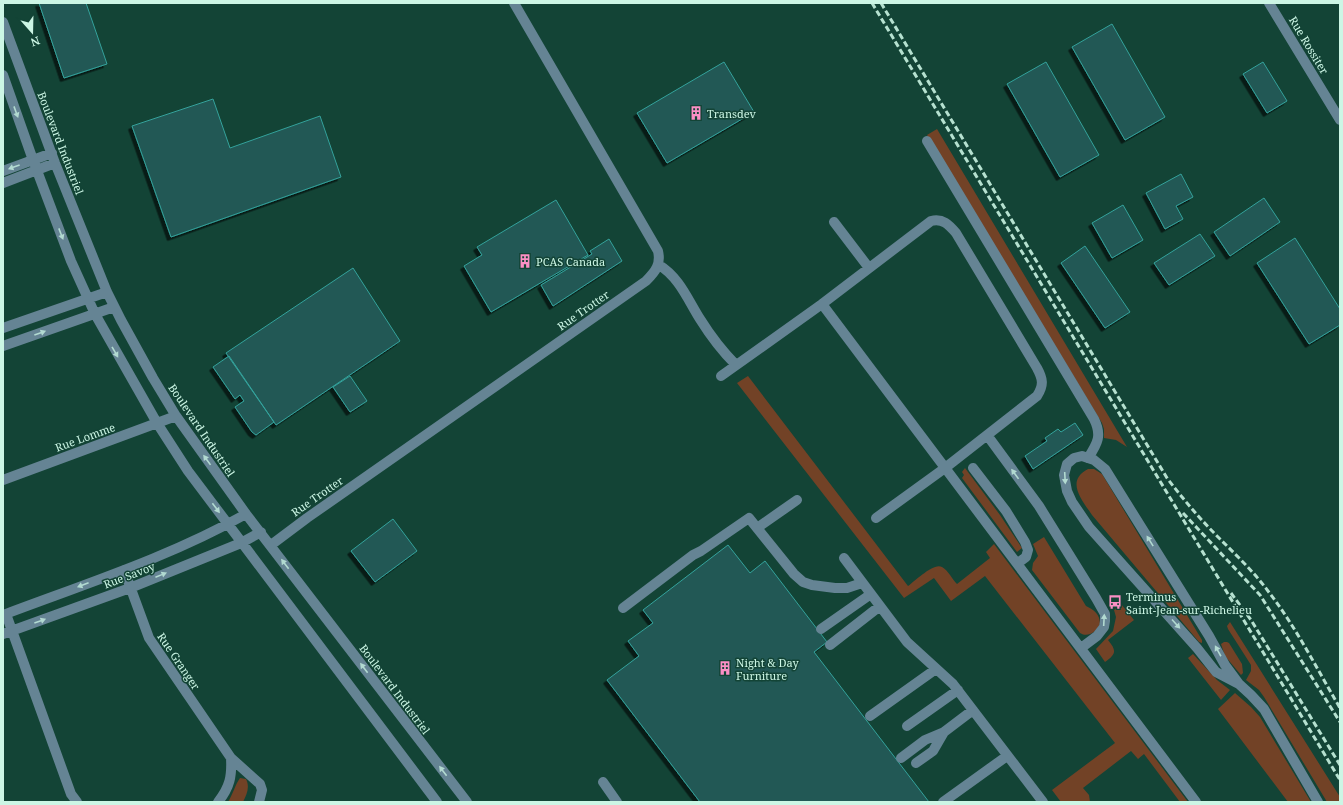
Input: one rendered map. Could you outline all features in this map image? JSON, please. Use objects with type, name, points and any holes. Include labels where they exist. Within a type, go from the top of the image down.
[{"type":"street","points":[[514,3],[658,250],[660,258],[659,265],[668,271],[674,278],[700,320],[736,366]]},
{"type":"street","name":"Rue Rossiter","points":[[1269,3],[1340,120]]},
{"type":"street","name":"Boulevard Industriel","points":[[4,26],[53,158],[107,292],[146,365],[176,416],[246,514],[467,802]]},
{"type":"street","points":[[3,75],[33,160],[69,254],[95,314],[157,423],[188,471],[241,543],[437,802]]},
{"type":"street","points":[[926,141],[1094,419],[1098,427],[1097,445],[1088,458]]},
{"type":"street","points":[[3,171],[33,160],[53,158]]},
{"type":"street","points":[[3,183],[38,170],[53,158]]},
{"type":"street","points":[[721,376],[822,304],[931,221],[943,221],[949,226],[956,233],[1037,368],[1043,383],[1037,396],[945,468],[876,518]]},
{"type":"street","points":[[834,222],[869,268]]},
{"type":"street","name":"Rue Trotter","points":[[271,545],[307,518],[646,281],[655,273],[659,265]]},
{"type":"street","points":[[3,328],[107,292]]},
{"type":"street","points":[[822,304],[1196,802]]},
{"type":"street","points":[[3,346],[114,307]]},
{"type":"street","name":"Rue Lomme","points":[[3,480],[176,416]]},
{"type":"street","points":[[987,435],[1039,506],[1102,606],[1105,614],[1104,627],[1097,636],[1080,648]]},
{"type":"street","points":[[1239,684],[1216,672],[1197,648],[1089,527],[1067,491],[1064,475],[1067,464],[1074,458],[1082,456],[1094,460],[1105,469],[1205,630],[1225,665],[1239,684],[1264,709],[1318,802]]},
{"type":"street","points":[[973,468],[1006,511],[1025,542],[1028,550],[1026,557],[1018,564]]},
{"type":"street","points":[[757,528],[797,500]]},
{"type":"street","name":"Rue Savoy","points":[[4,615],[124,570],[204,536],[246,514]]},
{"type":"street","points":[[623,608],[693,555],[749,518],[794,574],[803,582],[812,585],[847,588],[862,582]]},
{"type":"street","name":"Rue Savoy","points":[[7,633],[130,588],[241,543],[261,532]]},
{"type":"street","points":[[844,558],[907,642],[958,690],[1043,802]]},
{"type":"street","name":"Rue Granger","points":[[124,570],[149,638],[231,758],[260,784],[262,790],[259,802]]},
{"type":"street","points":[[821,629],[871,594]]},
{"type":"street","points":[[830,645],[880,606]]},
{"type":"street","points":[[4,615],[7,633],[71,794],[77,802]]},
{"type":"street","points":[[870,716],[936,669]]},
{"type":"street","points":[[907,726],[958,690]]},
{"type":"street","points":[[901,758],[925,740],[944,732],[973,710]]},
{"type":"street","points":[[916,763],[933,751],[944,732]]},
{"type":"street","points":[[943,802],[1007,756]]},
{"type":"street","points":[[218,802],[223,795],[232,773],[231,758]]},
{"type":"street","points":[[604,782],[618,802]]},
{"type":"shaded area","points":[[937,129],[1127,447],[1116,440],[1104,438],[1102,423],[927,135]]},
{"type":"shaded area","points":[[748,376],[908,586],[930,569],[939,566],[946,570],[957,584],[990,558],[986,552],[994,544],[1188,802],[1180,802],[1144,754],[1138,759],[1131,751],[1083,788],[1089,795],[1090,802],[1061,802],[1052,790],[1115,743],[985,576],[951,601],[934,578],[904,598],[737,383]]},
{"type":"shaded area","points":[[965,468],[1000,515],[1022,548],[1017,552],[962,478],[964,475],[962,472]]},
{"type":"shaded area","points":[[1088,469],[1094,469],[1102,474],[1202,640],[1202,643],[1199,642],[1092,515],[1080,497],[1077,485],[1078,479],[1081,474]]},
{"type":"shaded area","points":[[1044,537],[1086,606],[1098,615],[1100,624],[1092,633],[1086,635],[1080,633],[1032,570],[1033,563],[1038,556],[1033,544]]},
{"type":"shaded area","points":[[1121,604],[1134,620],[1108,640],[1113,647],[1114,652],[1105,662],[1096,649],[1113,631],[1116,617],[1114,610]]},
{"type":"shaded area","points":[[1230,622],[1340,797],[1340,802],[1327,802],[1264,697],[1259,690],[1246,680],[1251,671],[1251,665],[1228,629],[1227,626]]},
{"type":"shaded area","points":[[1224,642],[1229,643],[1242,664],[1243,673],[1241,675],[1225,656],[1221,644]]},
{"type":"shaded area","points":[[1193,654],[1217,680],[1230,690],[1221,700],[1188,658]]},
{"type":"shaded area","points":[[1235,693],[1260,717],[1311,802],[1288,802],[1218,709]]},
{"type":"shaded area","points":[[240,778],[246,779],[248,785],[247,793],[243,802],[228,802],[237,784]]},
{"type":"building","points":[[39,3],[86,3],[107,64],[64,78]]},
{"type":"building","points":[[1112,24],[1165,117],[1125,140],[1072,47]]},
{"type":"building","name":"Transdev","points":[[724,62],[754,112],[667,163],[637,113]]},
{"type":"building","points":[[1046,62],[1099,155],[1060,177],[1007,84]]},
{"type":"building","points":[[1263,62],[1287,101],[1267,113],[1243,74]]},
{"type":"building","points":[[213,99],[230,148],[320,116],[341,177],[171,237],[132,126]]},
{"type":"building","points":[[1181,174],[1193,197],[1176,206],[1183,219],[1165,229],[1146,193]]},
{"type":"building","points":[[1264,198],[1280,222],[1230,256],[1214,232]]},
{"type":"building","name":"PCAS Canada","points":[[556,200],[588,255],[491,312],[464,266],[482,255],[477,247]]},
{"type":"building","points":[[1123,205],[1143,240],[1112,258],[1092,223]]},
{"type":"building","points":[[1200,234],[1215,256],[1169,285],[1154,263]]},
{"type":"building","points":[[1295,238],[1340,309],[1340,325],[1309,344],[1257,263]]},
{"type":"building","points":[[609,239],[622,261],[553,306],[541,285],[592,254],[590,251]]},
{"type":"building","points":[[1085,246],[1130,312],[1105,328],[1061,263]]},
{"type":"building","points":[[353,268],[400,341],[276,425],[226,353]]},
{"type":"building","points":[[229,356],[274,422],[256,435],[252,432],[235,407],[244,401],[240,395],[235,399],[213,367]]},
{"type":"building","points":[[350,376],[367,401],[350,412],[333,387]]},
{"type":"building","points":[[1075,423],[1083,435],[1033,469],[1025,456],[1047,441],[1045,438],[1058,429],[1061,432]]},
{"type":"building","points":[[393,519],[417,551],[375,582],[351,551]]},
{"type":"building","name":"Night & Day Furniture","points":[[728,545],[750,573],[765,561],[827,642],[814,652],[929,802],[700,802],[607,680],[639,656],[628,641],[653,623],[643,610]]},
{"type":"railway","points":[[872,3],[1340,780]]},
{"type":"railway","points":[[881,3],[1167,478],[1198,516],[1263,584],[1297,634],[1340,708]]},
{"type":"railway","points":[[1183,513],[1260,595],[1340,722]]},
{"type":"railway","points":[[1231,593],[1251,620],[1340,765]]},
{"type":"place","name":"Transdev","points":[[696,113]]},
{"type":"place","name":"PCAS Canada","points":[[525,261]]},
{"type":"place","name":"Terminus Saint-Jean-sur-Richelieu","points":[[1115,602]]},
{"type":"place","name":"Night & Day Furniture","points":[[725,668]]}]
